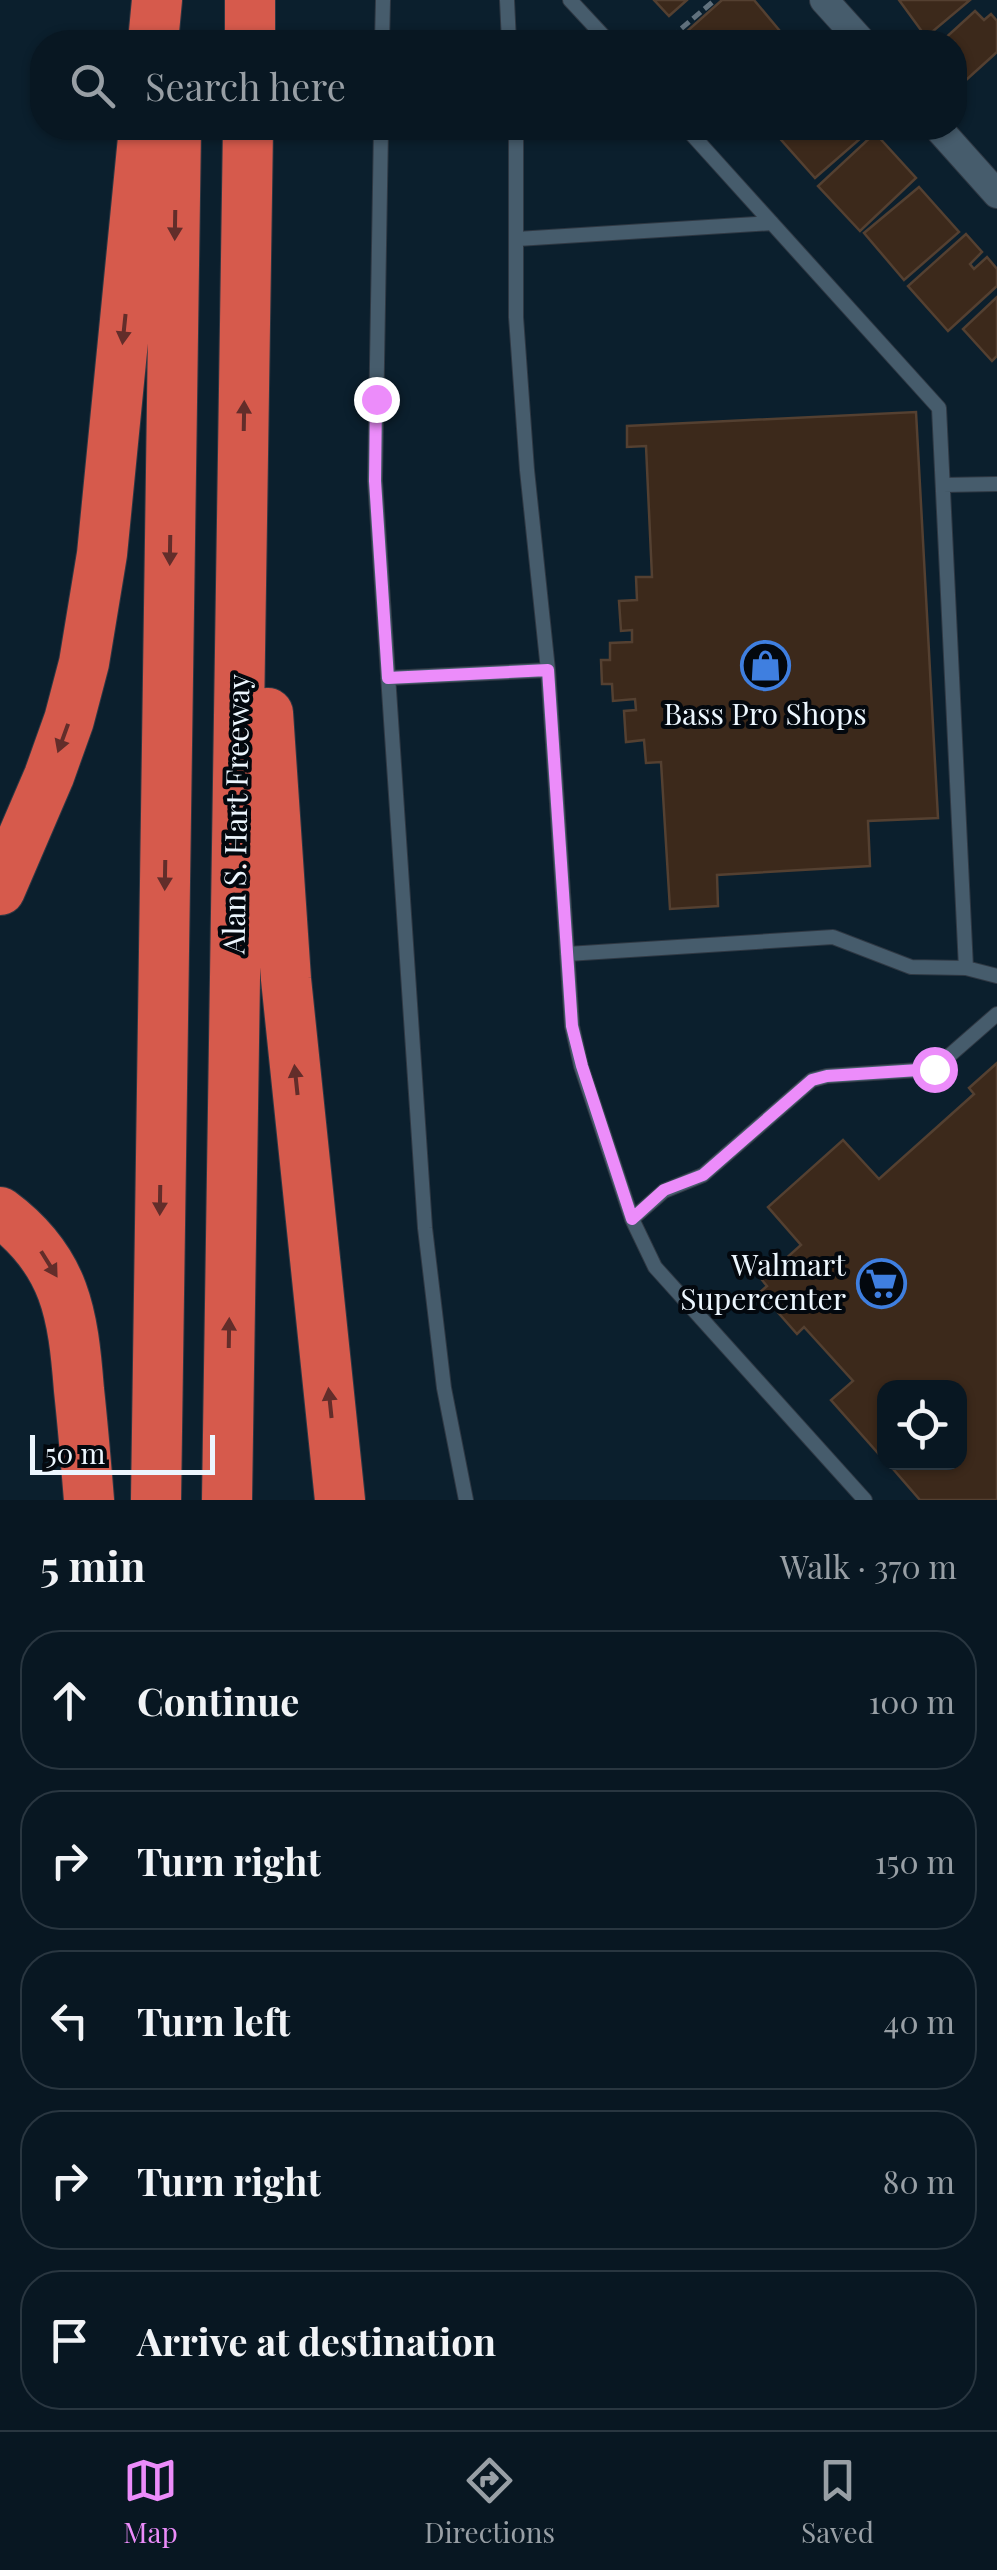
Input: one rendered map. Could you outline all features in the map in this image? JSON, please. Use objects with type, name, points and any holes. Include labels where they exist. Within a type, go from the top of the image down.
[{"type":"highway","points":[[154,30],[157,0]]},
{"type":"highway","points":[[178,0],[178,30]]},
{"type":"highway","points":[[250,0],[250,30]]},
{"type":"highway","points":[[0,890],[49,776],[84,663],[102,554],[143,140]]},
{"type":"highway","points":[[156,1500],[176,140]]},
{"type":"highway","name":"Alan S. Hart Freeway","points":[[226,1500],[248,140]]},
{"type":"highway","points":[[242,514],[264,646],[286,979],[340,1500]]},
{"type":"highway","points":[[0,1212],[19,1226],[46,1256],[63,1287],[74,1331],[89,1500]]},
{"type":"street","points":[[824,0],[851,30]]},
{"type":"street","points":[[949,140],[997,194]]},
{"type":"lane","points":[[382,30],[383,0]]},
{"type":"lane","points":[[507,0],[509,30]]},
{"type":"lane","points":[[570,0],[598,30]]},
{"type":"lane","points":[[380,140],[375,481],[426,1228],[444,1388],[466,1500]]},
{"type":"lane","points":[[516,140],[516,317],[526,470],[548,670],[566,954],[578,1053],[632,1219],[655,1266],[865,1500]]},
{"type":"lane","points":[[697,140],[939,408],[966,968]]},
{"type":"lane","points":[[517,238],[772,223]]},
{"type":"lane","points":[[943,485],[997,484]]},
{"type":"lane","points":[[388,678],[548,670]]},
{"type":"lane","points":[[566,954],[833,938],[911,967],[966,968],[997,976]]},
{"type":"lane","points":[[632,1219],[664,1190],[703,1175],[812,1080],[934,1069],[997,1014]]},
{"type":"path","points":[[679,30],[715,0]]},
{"type":"building","points":[[654,0],[687,0],[669,16]]},
{"type":"building","points":[[722,0],[754,0],[779,30],[688,30]]},
{"type":"building","points":[[899,0],[970,0],[934,30],[921,30]]},
{"type":"building","points":[[975,11],[984,20],[991,14],[997,21],[997,52],[967,79],[967,30],[954,30]]},
{"type":"building","points":[[781,140],[859,140],[815,178]]},
{"type":"building","points":[[867,140],[881,140],[916,178],[860,231],[818,186]]},
{"type":"building","points":[[919,187],[959,232],[904,280],[864,233]]},
{"type":"building","points":[[966,234],[982,252],[970,264],[974,269],[987,257],[997,269],[997,286],[948,331],[908,286]]},
{"type":"building","points":[[997,297],[997,356],[992,361],[963,329]]},
{"type":"building","name":"Bass Pro Shops","points":[[916,412],[938,818],[868,821],[870,866],[717,875],[718,906],[670,909],[661,762],[646,763],[644,740],[626,742],[624,711],[636,710],[635,699],[613,701],[612,684],[602,684],[601,660],[610,660],[610,643],[632,642],[632,630],[621,631],[619,601],[637,600],[636,577],[652,577],[646,446],[627,447],[627,426]]},
{"type":"building","name":"Walmart Supercenter","points":[[997,1063],[997,1500],[920,1500],[894,1470],[967,1470],[967,1380],[877,1380],[877,1452],[831,1400],[853,1381],[804,1327],[797,1334],[760,1292],[767,1286],[762,1280],[801,1245],[768,1207],[843,1140],[879,1179],[974,1094],[969,1088]]},
{"type":"place","name":"Bass Pro Shops","points":[[765,666]]},
{"type":"place","name":"Walmart Supercenter","points":[[881,1283]]},
{"type":"route","points":[[376,399],[375,481],[388,678],[548,670],[572,1026],[632,1219],[664,1190],[703,1175],[812,1080],[934,1069]]}]
